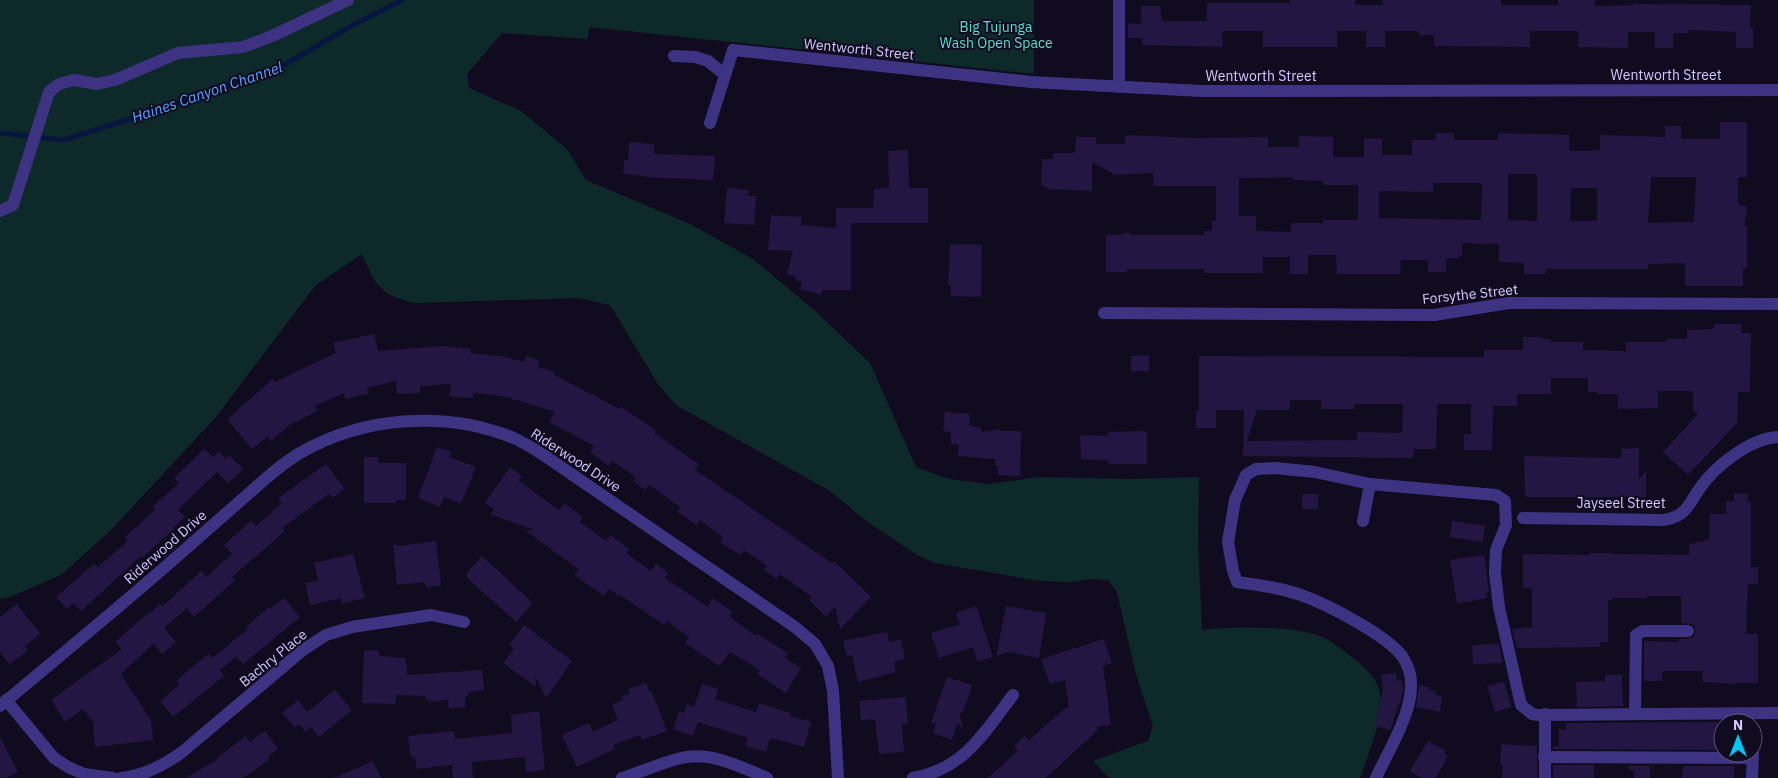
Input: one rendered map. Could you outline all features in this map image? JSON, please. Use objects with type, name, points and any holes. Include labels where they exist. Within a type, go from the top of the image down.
[{"type":"street","points":[[0,211],[13,205],[49,92],[59,84],[74,80],[97,84],[115,80],[178,53],[243,47],[272,36],[348,0]]},
{"type":"street","points":[[1119,0],[1119,87]]},
{"type":"street","name":"Wentworth Street","points":[[724,74],[733,50],[1031,82],[1202,91],[1778,90]]},
{"type":"street","points":[[674,56],[708,61],[724,74],[710,123]]},
{"type":"street","name":"Forsythe Street","points":[[1104,313],[1434,315],[1509,303],[1778,304]]},
{"type":"street","name":"Riderwood Drive","points":[[3,703],[116,610],[260,484],[300,453],[332,438],[382,424],[450,422],[482,428],[516,440],[546,456],[796,627],[815,644],[828,666],[833,691],[838,778]]},
{"type":"street","name":"Jayseel Street","points":[[1522,518],[1664,520],[1672,518],[1685,511],[1699,488],[1729,458],[1764,439],[1778,437]]},
{"type":"street","points":[[1376,778],[1405,713],[1410,693],[1410,674],[1403,657],[1382,638],[1330,607],[1301,595],[1279,589],[1238,582],[1233,571],[1228,542],[1235,500],[1246,475],[1256,469],[1275,468],[1315,472],[1370,484],[1484,494],[1496,496],[1506,501],[1506,525],[1496,550],[1496,573],[1499,608],[1521,705],[1532,714],[1635,714],[1713,717]]},
{"type":"street","points":[[1363,521],[1370,484]]},
{"type":"street","name":"Bachry Place","points":[[121,778],[152,771],[167,763],[303,650],[326,635],[352,627],[431,615],[464,622]]},
{"type":"street","points":[[1635,714],[1636,635],[1643,631],[1688,631]]},
{"type":"street","points":[[913,778],[928,776],[961,758],[972,748],[1013,694]]},
{"type":"street","points":[[3,703],[54,758],[84,774],[113,778]]},
{"type":"street","points":[[1763,716],[1778,713]]},
{"type":"street","points":[[1545,714],[1545,778]]},
{"type":"street","points":[[1544,757],[1713,756]]},
{"type":"street","points":[[622,778],[683,758],[699,757],[730,763],[767,778]]},
{"type":"street","points":[[1752,778],[1753,763]]},
{"type":"green space","name":"Big Tujunga Wash Open Space","points":[[0,0],[1034,0],[1034,74],[589,27],[588,39],[502,33],[467,74],[469,88],[521,111],[567,149],[586,180],[690,224],[753,259],[813,309],[870,363],[916,467],[949,479],[989,484],[1039,477],[1131,479],[1199,477],[1198,539],[1202,630],[1262,628],[1308,633],[1329,641],[1362,665],[1377,684],[1381,703],[1375,736],[1360,778],[1109,778],[1093,761],[1148,741],[1153,726],[1136,674],[1117,592],[1108,580],[1040,581],[935,563],[917,555],[869,523],[830,491],[676,405],[658,384],[610,305],[578,298],[414,303],[385,292],[375,281],[362,254],[315,286],[216,417],[111,530],[61,575],[10,597],[0,599]]},
{"type":"building","points":[[1290,0],[1355,0],[1355,5],[1383,5],[1383,0],[1501,0],[1501,5],[1558,5],[1558,0],[1595,0],[1595,6],[1634,4],[1751,5],[1750,28],[1753,28],[1753,48],[1736,48],[1736,32],[1688,30],[1688,33],[1673,33],[1673,48],[1655,48],[1655,32],[1628,32],[1628,48],[1578,47],[1579,31],[1530,31],[1530,47],[1434,46],[1434,35],[1419,35],[1419,31],[1385,31],[1385,47],[1366,47],[1366,31],[1337,31],[1337,47],[1263,47],[1263,31],[1222,31],[1223,47],[1142,45],[1142,38],[1128,38],[1128,23],[1141,24],[1141,6],[1160,6],[1162,21],[1207,21],[1207,3],[1290,3]]},
{"type":"building","points":[[1720,122],[1747,122],[1747,177],[1738,178],[1738,204],[1747,207],[1744,226],[1747,226],[1747,268],[1743,268],[1743,286],[1685,286],[1685,263],[1648,264],[1648,269],[1546,269],[1546,274],[1524,274],[1524,263],[1499,262],[1499,244],[1462,243],[1462,256],[1459,256],[1459,258],[1446,258],[1446,272],[1428,272],[1428,260],[1401,260],[1400,274],[1337,274],[1336,255],[1308,255],[1308,274],[1290,274],[1290,257],[1263,257],[1263,273],[1204,273],[1204,269],[1127,269],[1127,272],[1106,272],[1106,235],[1131,233],[1132,235],[1204,235],[1204,231],[1212,231],[1212,221],[1216,221],[1216,186],[1154,186],[1153,173],[1115,175],[1092,162],[1092,191],[1050,189],[1041,185],[1042,159],[1053,159],[1053,153],[1075,153],[1076,137],[1096,137],[1096,144],[1125,144],[1125,135],[1193,138],[1268,137],[1268,147],[1299,147],[1299,136],[1333,137],[1333,157],[1364,157],[1364,138],[1382,139],[1382,155],[1412,155],[1412,140],[1435,140],[1436,133],[1454,133],[1454,140],[1498,140],[1498,133],[1569,135],[1569,151],[1600,150],[1600,135],[1665,137],[1665,126],[1681,126],[1681,139],[1720,139]],"holes":[[[1508,174],[1537,174],[1537,221],[1508,220]],[[1294,177],[1294,180],[1323,181],[1323,185],[1358,185],[1358,220],[1323,220],[1323,223],[1291,223],[1291,232],[1256,231],[1256,216],[1239,216],[1239,178]],[[1651,177],[1696,177],[1694,222],[1648,223]],[[1433,183],[1482,183],[1481,220],[1379,218],[1379,191],[1433,192]],[[1571,188],[1597,188],[1597,221],[1570,221]]]},
{"type":"building","points":[[629,142],[654,144],[654,154],[715,156],[713,180],[623,174],[624,160],[628,160]]},
{"type":"building","points":[[908,150],[909,188],[928,188],[928,223],[851,223],[851,290],[823,290],[821,295],[800,289],[802,282],[795,280],[796,276],[787,274],[793,251],[768,250],[771,215],[801,217],[801,225],[836,228],[836,208],[873,208],[874,189],[889,188],[888,151]]},
{"type":"building","points":[[727,188],[749,190],[748,196],[756,196],[754,225],[724,223]]},
{"type":"building","points":[[950,244],[982,245],[981,297],[951,296],[951,285],[948,285]]},
{"type":"building","points":[[1714,324],[1742,324],[1741,333],[1751,333],[1750,392],[1738,392],[1737,423],[1688,475],[1663,452],[1698,414],[1693,410],[1693,391],[1658,391],[1658,408],[1618,409],[1618,394],[1588,392],[1588,378],[1551,378],[1551,394],[1517,394],[1517,406],[1493,406],[1492,450],[1464,450],[1464,434],[1471,434],[1471,404],[1437,404],[1436,449],[1413,449],[1413,458],[1243,456],[1244,410],[1216,410],[1216,428],[1196,428],[1196,410],[1199,410],[1199,356],[1484,357],[1484,350],[1523,350],[1523,337],[1542,337],[1542,339],[1551,339],[1551,342],[1583,342],[1583,350],[1626,351],[1626,342],[1666,342],[1666,339],[1687,339],[1687,330],[1714,329]],"holes":[[[1290,400],[1321,400],[1321,409],[1354,409],[1354,404],[1403,404],[1402,433],[1357,432],[1357,440],[1247,441],[1257,410],[1290,410]]]},
{"type":"building","points":[[374,334],[378,351],[443,346],[471,349],[471,353],[506,357],[524,362],[526,356],[540,361],[538,367],[555,372],[554,375],[620,409],[621,407],[656,430],[654,433],[699,464],[695,470],[832,563],[834,561],[871,597],[840,629],[835,607],[826,617],[809,600],[812,597],[780,574],[777,579],[764,570],[767,566],[744,550],[740,555],[720,542],[723,537],[700,520],[696,525],[677,512],[680,507],[649,485],[645,490],[633,481],[636,477],[612,461],[609,466],[590,452],[594,446],[549,422],[555,412],[503,396],[473,393],[473,398],[449,396],[451,384],[420,386],[420,393],[397,394],[396,381],[367,388],[368,394],[345,399],[344,393],[315,406],[318,411],[291,424],[271,441],[267,437],[252,449],[227,419],[273,379],[275,382],[336,353],[333,343]]},
{"type":"building","points":[[1149,355],[1149,371],[1131,371],[1131,356]]},
{"type":"building","points":[[945,412],[970,414],[969,425],[981,428],[982,432],[1000,429],[1000,431],[1021,431],[1020,476],[998,475],[998,466],[995,466],[995,459],[958,456],[959,445],[951,444],[951,432],[943,431]]},
{"type":"building","points":[[1147,431],[1147,464],[1108,464],[1108,460],[1081,459],[1080,435],[1108,436],[1108,432]]},
{"type":"building","points":[[437,447],[452,452],[449,457],[476,467],[461,503],[444,497],[440,507],[418,498]]},
{"type":"building","points":[[1639,448],[1639,479],[1646,471],[1646,497],[1525,497],[1524,456],[1621,458],[1621,449]]},
{"type":"building","points":[[204,449],[213,457],[219,452],[226,459],[229,455],[243,469],[228,483],[217,472],[178,510],[185,517],[174,529],[143,557],[141,556],[81,611],[74,603],[67,609],[56,597],[94,564],[98,567],[128,541],[125,537],[155,510],[152,507],[179,483],[174,478]]},
{"type":"building","points":[[364,457],[378,457],[378,463],[406,463],[406,500],[396,500],[396,503],[364,503]]},
{"type":"building","points":[[326,464],[345,489],[333,498],[329,494],[282,528],[285,531],[232,577],[235,580],[194,617],[187,608],[164,628],[176,642],[162,654],[153,644],[121,674],[151,720],[153,740],[95,747],[93,722],[83,709],[65,722],[51,700],[122,649],[115,642],[160,604],[162,607],[201,571],[206,577],[232,554],[224,545],[251,521],[256,526],[282,503],[278,498]]},
{"type":"building","points":[[510,467],[522,476],[519,481],[559,510],[564,503],[583,517],[580,522],[606,541],[610,535],[630,549],[626,553],[651,571],[656,564],[668,573],[665,578],[708,607],[713,598],[733,612],[730,617],[756,636],[757,634],[788,653],[785,658],[801,668],[786,693],[757,674],[760,670],[730,652],[719,666],[685,643],[689,637],[667,621],[664,625],[609,589],[604,596],[574,575],[579,570],[525,530],[534,530],[490,514],[494,509],[485,503]]},
{"type":"building","points":[[1734,493],[1748,494],[1748,502],[1751,502],[1751,567],[1758,567],[1758,584],[1748,584],[1746,634],[1758,634],[1758,683],[1702,682],[1703,671],[1662,671],[1662,681],[1644,681],[1644,641],[1678,642],[1678,639],[1692,638],[1695,635],[1695,627],[1692,624],[1681,623],[1681,596],[1647,596],[1647,598],[1612,598],[1612,600],[1608,600],[1608,642],[1600,642],[1600,647],[1517,648],[1512,629],[1532,627],[1532,588],[1523,588],[1523,554],[1590,555],[1590,553],[1612,553],[1689,555],[1689,544],[1709,540],[1710,514],[1726,514],[1726,501],[1734,501]]},
{"type":"building","points":[[1302,494],[1318,494],[1318,509],[1302,509]]},
{"type":"building","points":[[1452,521],[1485,526],[1483,542],[1450,537]]},
{"type":"building","points":[[436,541],[441,585],[426,588],[425,582],[397,585],[393,544],[400,546]]},
{"type":"building","points":[[353,554],[365,598],[342,604],[341,598],[310,605],[305,583],[318,580],[314,563]]},
{"type":"building","points":[[1484,555],[1489,592],[1486,593],[1487,598],[1457,604],[1450,560]]},
{"type":"building","points":[[482,556],[533,603],[516,622],[467,578],[467,573]]},
{"type":"building","points":[[284,598],[300,617],[243,664],[236,657],[220,670],[224,676],[173,717],[160,701],[179,685],[176,681],[209,653],[212,658],[248,629],[246,627],[269,607],[270,609]]},
{"type":"building","points":[[17,604],[40,634],[25,646],[28,651],[9,664],[0,652],[0,617]]},
{"type":"building","points":[[976,606],[993,657],[977,662],[973,647],[939,658],[931,633],[960,624],[956,613]]},
{"type":"building","points":[[1006,606],[1046,613],[1039,658],[1008,652],[996,656]]},
{"type":"building","points":[[524,625],[572,661],[546,698],[535,675],[536,687],[503,663],[514,649],[509,645]]},
{"type":"building","points":[[887,632],[889,642],[901,639],[905,659],[894,662],[896,672],[858,682],[852,655],[847,656],[843,641]]},
{"type":"building","points":[[1104,639],[1112,663],[1103,666],[1111,725],[1097,727],[1098,730],[1046,778],[988,778],[1018,751],[1014,746],[1025,736],[1029,740],[1064,709],[1069,708],[1065,680],[1050,684],[1041,659]]},
{"type":"building","points":[[1499,644],[1503,663],[1473,664],[1472,645]]},
{"type":"building","points":[[364,650],[379,651],[379,656],[406,658],[407,675],[482,670],[484,690],[468,692],[468,696],[465,697],[465,707],[449,708],[448,700],[430,702],[430,700],[426,700],[426,696],[396,695],[395,704],[362,703]]},
{"type":"building","points":[[1396,673],[1397,680],[1402,681],[1403,687],[1400,704],[1398,704],[1390,730],[1375,726],[1383,689],[1381,674]]},
{"type":"building","points":[[1605,675],[1622,675],[1623,706],[1577,707],[1576,682],[1605,681]]},
{"type":"building","points":[[947,677],[972,685],[963,712],[959,713],[963,727],[957,724],[952,740],[933,733],[936,723],[931,723]]},
{"type":"building","points":[[1504,682],[1511,707],[1495,712],[1487,686]]},
{"type":"building","points":[[646,683],[649,691],[651,690],[667,731],[642,740],[640,735],[613,745],[615,749],[577,767],[562,735],[589,723],[593,732],[618,720],[612,704],[623,700],[622,696],[630,693],[628,689]]},
{"type":"building","points":[[702,684],[718,689],[715,699],[756,712],[759,703],[791,713],[790,716],[811,722],[804,747],[770,738],[766,752],[746,746],[748,738],[698,722],[693,736],[673,729],[679,712],[684,713],[687,704],[694,707]]},
{"type":"building","points":[[1419,685],[1429,687],[1429,690],[1436,691],[1435,695],[1442,696],[1440,712],[1416,707]]},
{"type":"building","points":[[335,690],[352,710],[319,737],[311,727],[305,732],[299,724],[295,728],[282,713],[298,700],[307,712]]},
{"type":"building","points":[[906,697],[908,725],[902,723],[904,752],[879,754],[875,719],[861,720],[859,701]]},
{"type":"building","points":[[539,711],[545,770],[526,772],[525,757],[472,762],[473,778],[453,778],[452,765],[416,769],[415,756],[411,757],[408,736],[454,731],[455,739],[512,733],[511,715]]},
{"type":"building","points":[[1713,722],[1713,750],[1553,749],[1553,746],[1559,746],[1559,729],[1566,730],[1566,723]]},
{"type":"building","points":[[265,731],[278,749],[268,757],[270,759],[243,778],[186,778],[217,760],[216,758],[246,736],[250,742]]},
{"type":"building","points":[[0,737],[18,772],[6,778],[0,778]]},
{"type":"building","points":[[1428,741],[1446,751],[1444,754],[1448,756],[1436,778],[1421,778],[1410,771]]},
{"type":"building","points":[[1501,744],[1537,746],[1537,778],[1502,778],[1503,765],[1500,765]]},
{"type":"building","points":[[373,761],[381,778],[334,778]]},
{"type":"building","points":[[1553,765],[1594,765],[1594,778],[1553,778]]},
{"type":"building","points":[[1629,766],[1650,766],[1650,778],[1634,778],[1634,770],[1629,770]]},
{"type":"building","points":[[1683,766],[1734,766],[1734,778],[1682,778]]},
{"type":"waterway","name":"Haines Canyon Channel","points":[[0,133],[64,140],[160,109],[286,64],[351,26],[402,0]]}]
